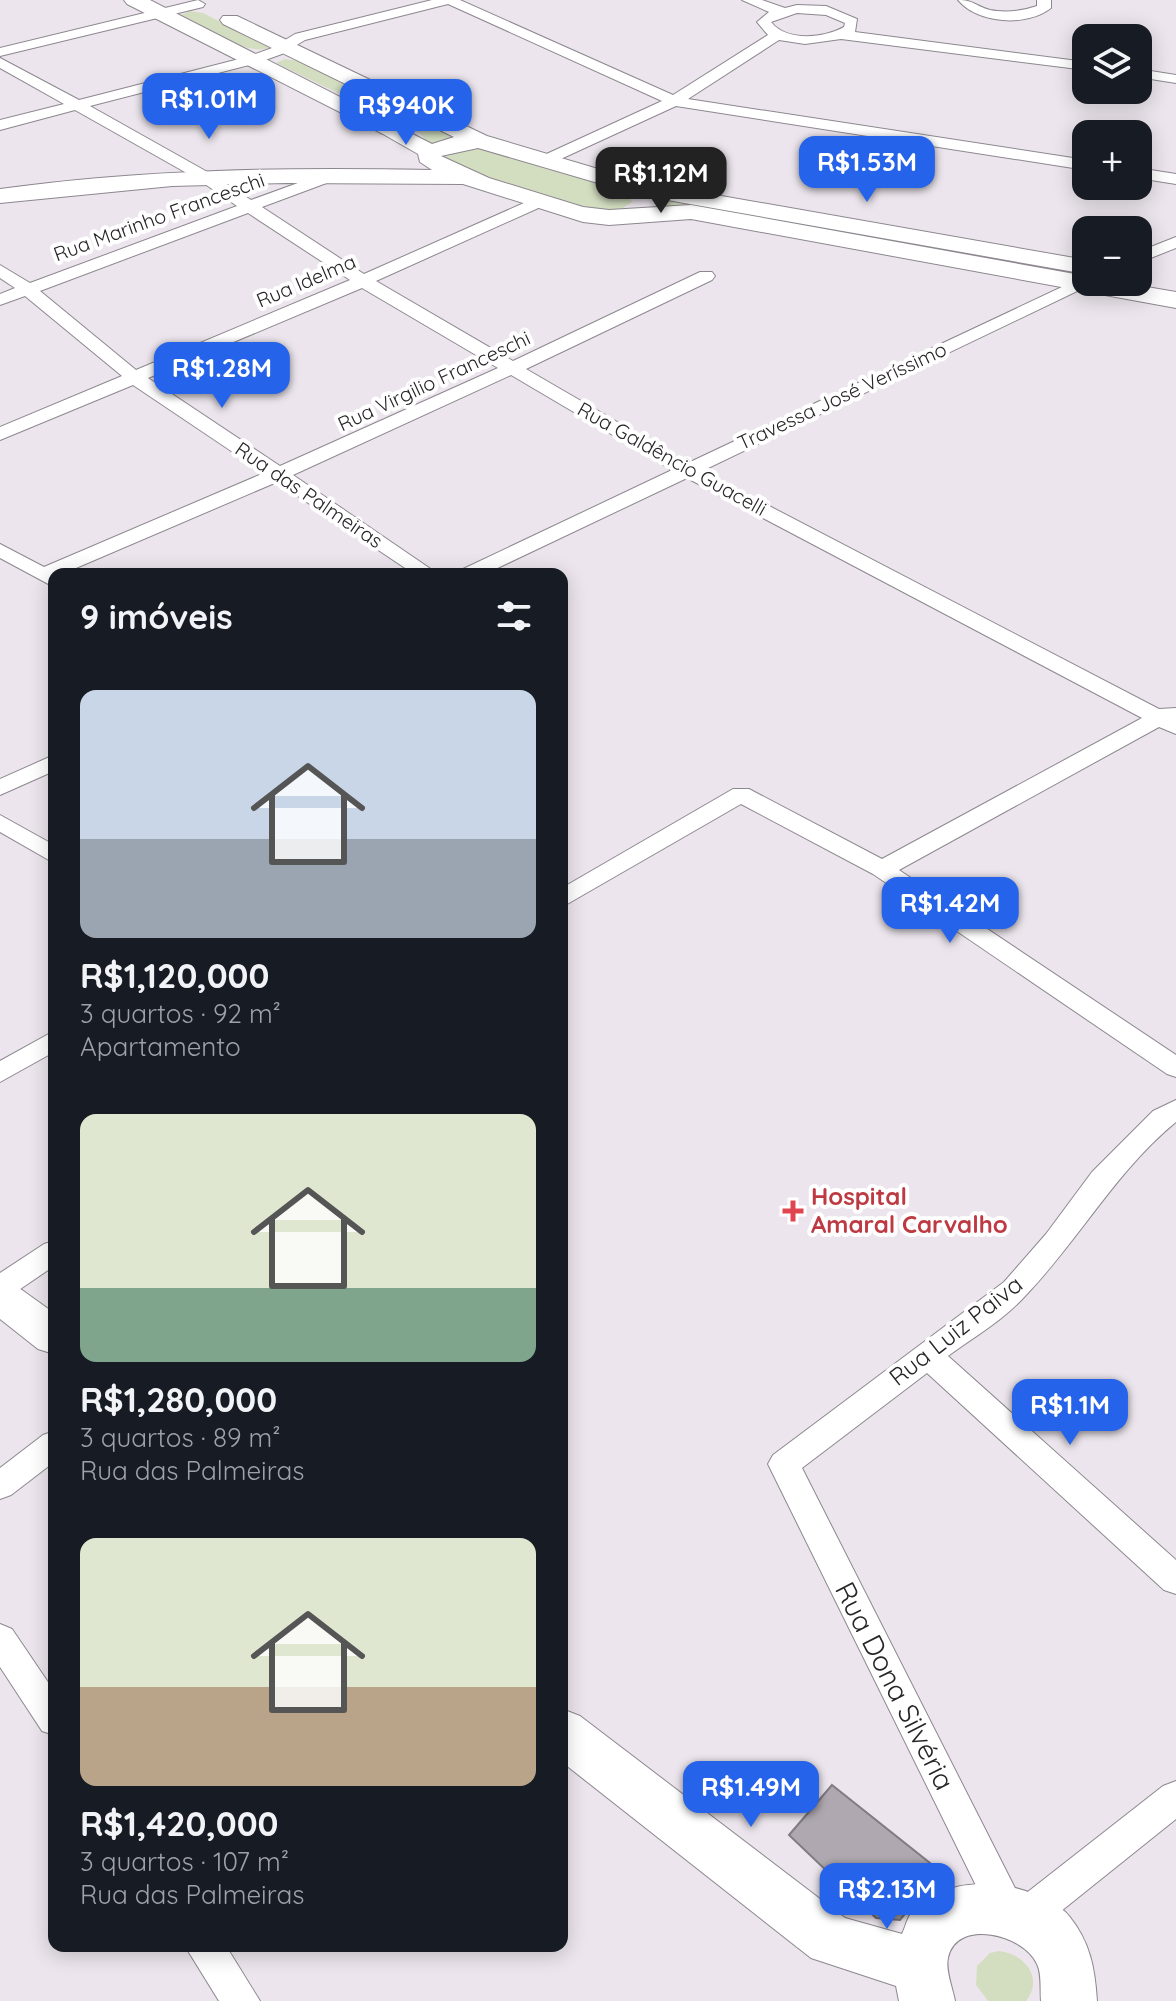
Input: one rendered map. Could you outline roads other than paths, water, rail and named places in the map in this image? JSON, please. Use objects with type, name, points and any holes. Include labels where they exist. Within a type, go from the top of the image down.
[{"type":"main road","points":[[134,0],[391,129],[429,154],[446,171],[539,202],[593,217],[691,212],[1072,276]]},
{"type":"main road","points":[[194,2],[479,141],[639,188],[1072,275]]},
{"type":"main road","points":[[0,183],[183,165],[400,164],[458,143],[479,141]]},
{"type":"main road","points":[[0,196],[88,185],[205,177],[334,175],[469,178]]},
{"type":"main road","points":[[622,216],[638,208],[643,198],[639,188]]},
{"type":"main road","points":[[1152,278],[1176,282]]},
{"type":"main road","points":[[1152,294],[1176,300]]},
{"type":"main road","points":[[0,1296],[48,1332]]},
{"type":"main road","points":[[568,1737],[830,1940],[923,1984],[923,1946],[932,1929],[947,1916],[965,1908],[985,1906],[1017,1912],[1045,1929],[1059,1946],[1068,1966],[1069,2001]]},
{"type":"street","points":[[0,125],[252,60],[300,37],[449,0],[674,101],[1072,163]]},
{"type":"street","points":[[749,0],[780,11]]},
{"type":"street","points":[[965,0],[973,9],[977,31]]},
{"type":"street","points":[[843,35],[851,29],[852,22],[845,16],[815,9],[780,11],[764,22],[767,29],[777,35],[811,40],[843,35],[977,31],[1044,8],[1044,0]]},
{"type":"street","points":[[0,52],[161,13],[194,2]]},
{"type":"street","points":[[977,31],[1072,62]]},
{"type":"street","points":[[546,160],[674,101],[777,35]]},
{"type":"street","name":"Rua Galdêncio Guacelli","points":[[0,62],[205,177],[363,281],[686,470],[1171,718]]},
{"type":"street","points":[[1152,75],[1176,79]]},
{"type":"street","name":"Rua Marinho Franceschi","points":[[0,300],[334,175]]},
{"type":"street","points":[[1152,175],[1176,179]]},
{"type":"street","name":"Rua Idelma","points":[[0,434],[363,281],[539,202]]},
{"type":"street","points":[[1152,252],[1176,242]]},
{"type":"street","name":"Rua das Palmeiras","points":[[0,270],[134,377],[419,568]]},
{"type":"street","name":"Rua Virgilio Franceschi","points":[[72,568],[513,370],[706,276]]},
{"type":"street","name":"Travessa José Veríssimo","points":[[481,568],[1072,284]]},
{"type":"street","points":[[0,550],[48,577]]},
{"type":"street","points":[[882,869],[1171,718]]},
{"type":"street","points":[[0,788],[48,765]]},
{"type":"street","points":[[568,895],[741,794],[882,869],[1176,1068]]},
{"type":"street","points":[[0,822],[48,852]]},
{"type":"street","points":[[0,1073],[48,1044]]},
{"type":"street","name":"Rua Luiz Paiva","points":[[784,1464],[1014,1290],[1056,1241],[1102,1179],[1176,1109]]},
{"type":"street","points":[[0,1288],[48,1256]]},
{"type":"street","points":[[927,1355],[1176,1580]]},
{"type":"street","points":[[0,1486],[48,1449]]},
{"type":"street","name":"Rua Dona Silvéria","points":[[784,1464],[1017,1912]]},
{"type":"street","points":[[0,1639],[48,1711]]},
{"type":"street","points":[[1017,1912],[1176,1797]]},
{"type":"street","points":[[208,1952],[241,2001]]},
{"type":"place","name":"Hospital Amaral Carvalho","points":[[793,1211]]}]
